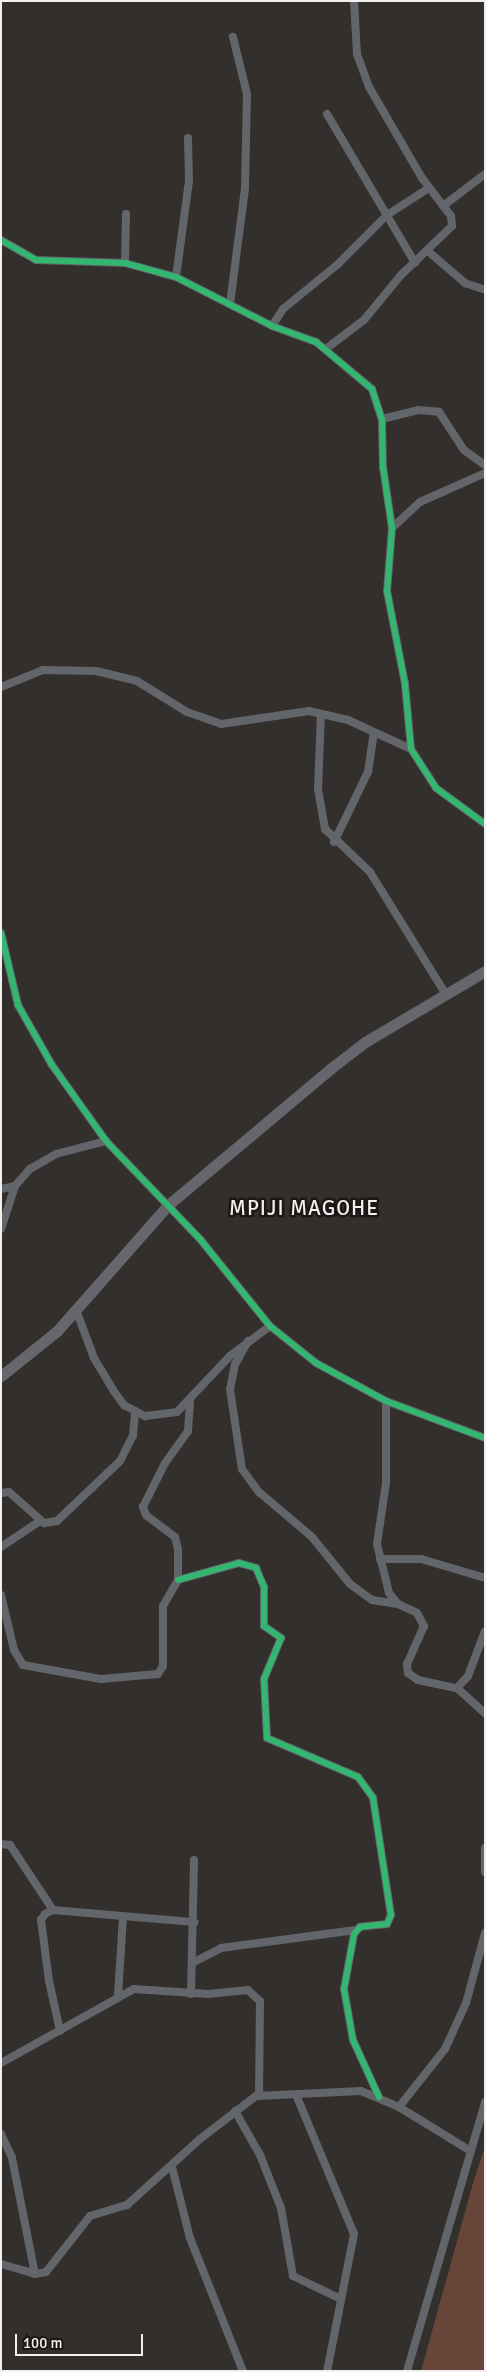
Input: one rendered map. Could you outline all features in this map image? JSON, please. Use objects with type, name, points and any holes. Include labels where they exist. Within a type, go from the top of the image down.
[{"type":"street","points":[[327,348],[364,320],[415,262],[429,252],[452,226],[443,206],[429,188],[359,64],[354,1]]},
{"type":"street","points":[[230,304],[245,188],[247,94],[233,37]]},
{"type":"street","points":[[327,114],[415,262]]},
{"type":"street","points":[[176,277],[188,192],[188,138]]},
{"type":"street","points":[[443,206],[485,174]]},
{"type":"street","points":[[272,326],[283,309],[338,265],[387,216],[429,188]]},
{"type":"street","points":[[125,263],[126,214]]},
{"type":"street","points":[[1,240],[36,260],[125,263],[176,277],[272,326],[327,348],[372,389],[382,419],[392,528],[387,591],[406,684],[411,749],[436,788],[485,824]]},
{"type":"street","points":[[429,252],[465,283],[485,290]]},
{"type":"street","points":[[382,419],[418,410],[439,412],[464,450],[485,465]]},
{"type":"street","points":[[392,528],[420,502],[485,473]]},
{"type":"street","points":[[1,687],[28,674],[68,668],[136,681],[186,712],[221,724],[299,711],[321,714],[374,732],[411,749]]},
{"type":"street","points":[[321,714],[319,809],[334,842],[370,872],[445,993]]},
{"type":"street","points":[[334,842],[368,772],[374,732]]},
{"type":"street","points":[[1,933],[8,978],[27,1024],[106,1141],[168,1205],[270,1326],[316,1363],[386,1401],[485,1438]]},
{"type":"street","points":[[1,1376],[76,1310],[168,1205],[347,1055],[445,993],[485,971]]},
{"type":"street","points":[[1,1229],[15,1186],[39,1162],[106,1141]]},
{"type":"street","points":[[1,1189],[15,1186]]},
{"type":"street","points":[[76,1310],[105,1378],[135,1414],[167,1416],[190,1402],[248,1341],[270,1326]]},
{"type":"street","points":[[248,1341],[235,1364],[230,1389],[242,1470],[259,1492],[312,1537],[350,1584],[372,1600],[398,1604],[417,1613],[424,1626],[407,1664],[408,1673],[418,1680],[457,1688],[485,1713]]},
{"type":"street","points":[[386,1401],[386,1483],[376,1531],[386,1586],[398,1604]]},
{"type":"street","points":[[1,1595],[10,1636],[22,1666],[101,1679],[156,1676],[163,1666],[163,1606],[178,1580],[175,1537],[146,1515],[143,1507],[162,1468],[188,1432],[190,1402]]},
{"type":"street","points":[[1,1547],[40,1520],[57,1521],[111,1472],[131,1442],[135,1414]]},
{"type":"street","points":[[1,1493],[9,1492],[40,1520]]},
{"type":"street","points":[[380,1559],[422,1559],[485,1578]]},
{"type":"street","points":[[178,1580],[239,1563],[249,1563],[261,1577],[264,1626],[281,1638],[264,1679],[267,1738],[358,1777],[373,1798],[391,1915],[382,1927],[221,1948],[192,1963]]},
{"type":"street","points":[[457,1688],[468,1676],[485,1631]]},
{"type":"street","points":[[1,1636],[10,1636]]},
{"type":"street","points":[[1,1844],[10,1845],[53,1910]]},
{"type":"street","points":[[485,1848],[485,1872]]},
{"type":"street","points":[[191,1994],[194,1860]]},
{"type":"street","points":[[60,2031],[42,1920],[53,1910],[194,1922]]},
{"type":"street","points":[[118,1996],[123,1917]]},
{"type":"street","points":[[356,1930],[346,1957],[344,2004],[353,2040],[379,2097]]},
{"type":"street","points":[[399,2107],[445,2049],[466,2004],[485,1933]]},
{"type":"street","points":[[1,2063],[60,2031],[118,1996],[142,1987],[191,1994],[248,1990],[259,1998],[259,2096]]},
{"type":"street","points":[[1,2264],[35,2274],[51,2266],[90,2216],[127,2206],[235,2111],[259,2096],[297,2097],[349,2089],[379,2097],[399,2107],[469,2150]]},
{"type":"street","points":[[297,2097],[353,2229],[354,2248],[339,2298],[327,2371]]},
{"type":"street","points":[[407,2371],[469,2150],[485,2102]]},
{"type":"street","points":[[235,2111],[260,2155],[281,2208],[293,2276],[339,2298]]},
{"type":"street","points":[[1,2134],[12,2158],[35,2274]]},
{"type":"street","points":[[172,2167],[190,2238],[243,2371]]},
{"type":"shaded area","points":[[485,2146],[485,2371],[421,2371],[473,2183]]},
{"type":"cycle path","points":[[1,240],[36,260],[125,263],[176,277],[272,326],[316,342],[372,389],[382,419],[383,467],[392,528],[387,591],[405,684],[411,749],[436,788],[485,824]]},
{"type":"cycle path","points":[[1,933],[18,1005],[52,1065],[106,1141],[200,1239],[270,1326],[316,1363],[386,1401],[485,1438]]},
{"type":"cycle path","points":[[178,1580],[239,1563],[256,1568],[264,1587],[264,1626],[281,1638],[264,1679],[267,1738],[358,1777],[373,1798],[391,1915],[387,1924],[360,1927],[354,1934],[344,1989],[353,2040],[379,2097]]},
{"type":"district","name":"MPIJI MAGOHE","points":[[304,1208]]}]
